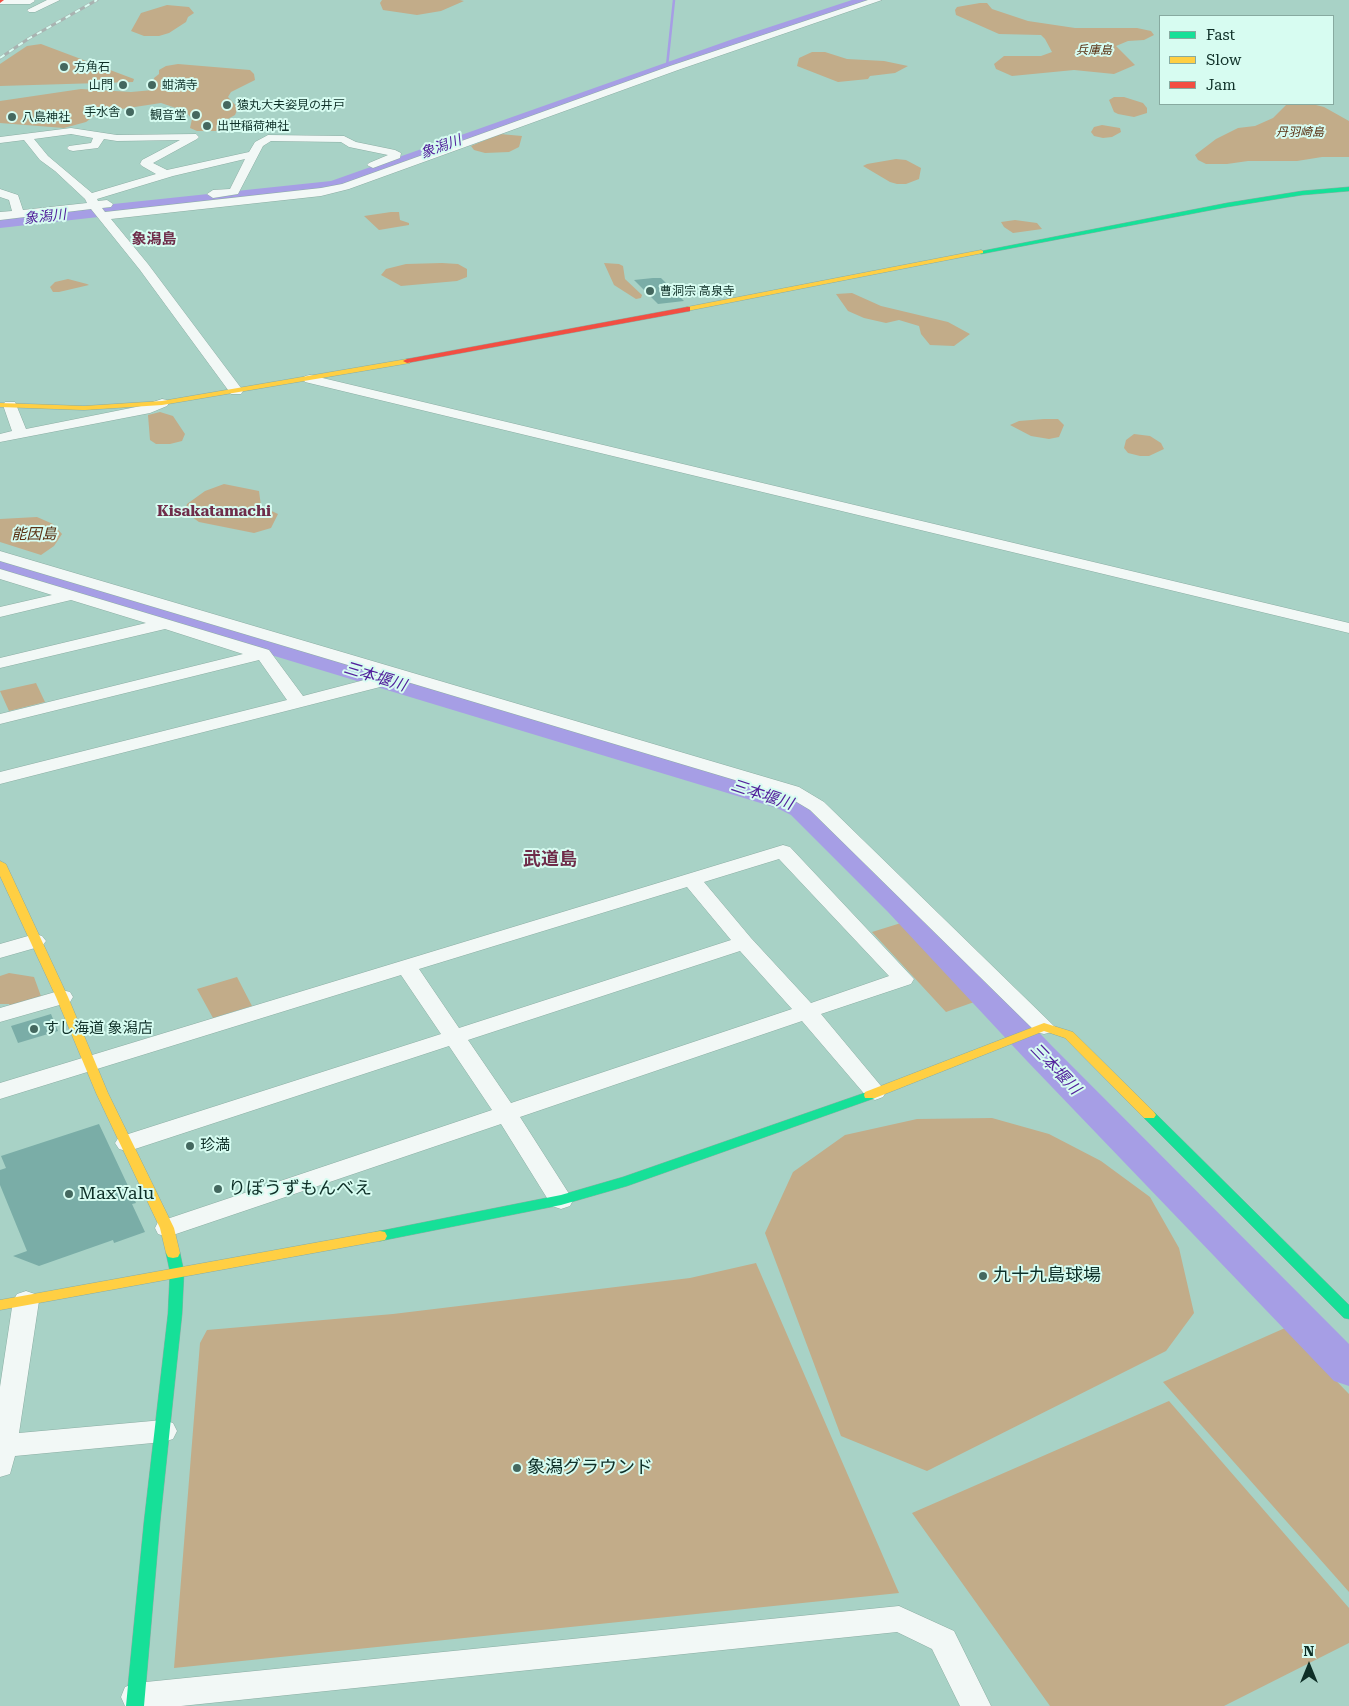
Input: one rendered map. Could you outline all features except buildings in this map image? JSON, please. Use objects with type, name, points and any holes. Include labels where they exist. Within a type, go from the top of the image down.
[{"type":"street","points":[[0,1],[31,8],[55,0]]},
{"type":"street","points":[[95,206],[321,192],[346,187],[674,68],[878,0]]},
{"type":"street","points":[[2,138],[71,131],[99,136],[134,138],[192,136],[174,148],[146,162],[146,164],[166,174]]},
{"type":"street","points":[[26,136],[44,158],[82,188],[236,391]]},
{"type":"street","points":[[73,148],[94,146],[99,136]]},
{"type":"street","points":[[0,216],[234,192],[305,184],[343,175],[396,156],[395,153],[353,145],[344,139],[267,138],[259,144],[234,192]]},
{"type":"street","points":[[0,152],[34,148]]},
{"type":"street","points":[[174,148],[231,160]]},
{"type":"street","points":[[95,206],[166,174],[253,154]]},
{"type":"street","points":[[4,403],[84,408],[162,403],[310,379],[806,287],[1227,205],[1302,193],[1349,189]]},
{"type":"street","points":[[0,193],[14,198],[19,214]]},
{"type":"street","points":[[310,379],[1349,628]]},
{"type":"street","points":[[4,403],[20,434]]},
{"type":"street","points":[[0,438],[145,410],[162,403]]},
{"type":"street","points":[[0,556],[386,675],[792,791],[817,806],[1046,1025],[1069,1035],[1349,1314]]},
{"type":"street","points":[[26,581],[54,567],[70,570],[565,713],[812,790],[828,800],[1046,1025]]},
{"type":"street","points":[[0,574],[263,654],[298,702]]},
{"type":"street","points":[[0,612],[72,595]]},
{"type":"street","points":[[0,663],[166,624]]},
{"type":"street","points":[[0,720],[263,654]]},
{"type":"street","points":[[0,778],[298,702],[386,675]]},
{"type":"street","points":[[0,1091],[783,851],[903,979],[168,1228]]},
{"type":"street","points":[[0,864],[7,896],[35,941],[62,997],[89,1064],[168,1228],[177,1272],[175,1314],[152,1522],[136,1702],[899,1619],[943,1640],[976,1706]]},
{"type":"street","points":[[691,878],[744,943],[807,1012],[875,1092]]},
{"type":"street","points":[[0,951],[35,941]]},
{"type":"street","points":[[126,1143],[744,943]]},
{"type":"street","points":[[406,966],[506,1113],[561,1200]]},
{"type":"street","points":[[0,1015],[62,997]]},
{"type":"street","points":[[0,1305],[445,1224],[561,1200],[627,1181],[845,1105],[1010,1041],[1046,1025]]},
{"type":"street","points":[[26,1300],[2,1456],[163,1431]]},
{"type":"green space","points":[[382,0],[464,1],[441,11],[417,15],[383,10],[380,3]]},
{"type":"green space","name":"兵庫島","points":[[987,3],[992,9],[1028,21],[1075,28],[1137,28],[1151,31],[1154,35],[1144,40],[1128,41],[1116,46],[1135,65],[1114,74],[1074,70],[1012,76],[996,69],[994,64],[1004,56],[1041,56],[1052,52],[1041,35],[999,34],[956,15],[955,10],[957,7]]},
{"type":"green space","points":[[167,5],[189,7],[194,13],[188,17],[186,22],[169,33],[159,36],[144,36],[131,31],[141,13]]},
{"type":"green space","points":[[41,44],[134,79],[133,82],[0,86],[0,64],[27,46]]},
{"type":"green space","points":[[812,52],[825,52],[847,59],[884,61],[908,66],[895,73],[870,76],[868,79],[838,82],[797,66],[799,58]]},
{"type":"green space","points":[[178,64],[250,70],[254,74],[255,80],[231,92],[228,97],[238,108],[235,115],[226,120],[229,127],[223,131],[197,131],[190,128],[192,119],[185,111],[161,103],[115,110],[94,116],[86,122],[64,128],[0,123],[0,101],[81,89],[131,92],[153,90],[154,78],[159,74],[159,70],[166,66]]},
{"type":"green space","points":[[1114,97],[1124,97],[1143,103],[1147,108],[1147,113],[1134,117],[1118,114],[1114,112],[1109,100]]},
{"type":"green space","name":"丹羽崎島","points":[[1286,105],[1316,105],[1324,107],[1349,121],[1349,157],[1206,164],[1198,160],[1195,155],[1216,139],[1238,128],[1255,126],[1273,118]]},
{"type":"green space","points":[[1102,125],[1120,128],[1121,132],[1112,137],[1094,136],[1091,132],[1094,127]]},
{"type":"green space","points":[[500,134],[522,136],[519,147],[509,152],[485,153],[474,150],[471,146]]},
{"type":"green space","points":[[896,159],[906,160],[921,168],[919,179],[906,184],[897,184],[890,182],[863,166],[867,164]]},
{"type":"green space","points":[[399,212],[400,220],[409,223],[409,225],[379,230],[364,216]]},
{"type":"green space","points":[[1015,220],[1037,223],[1042,229],[1013,233],[1004,227],[1001,222]]},
{"type":"green space","points":[[604,263],[623,266],[625,279],[642,295],[641,298],[636,299],[614,285]]},
{"type":"green space","points":[[406,264],[458,264],[467,269],[467,277],[457,281],[401,286],[381,275],[386,269]]},
{"type":"green space","points":[[68,279],[89,285],[53,292],[50,287],[55,282]]},
{"type":"green space","points":[[852,293],[881,306],[948,322],[970,334],[954,346],[930,345],[921,334],[919,326],[899,320],[886,323],[864,318],[848,311],[836,294]]},
{"type":"green space","points":[[160,412],[173,416],[185,434],[182,441],[170,444],[156,444],[150,440],[148,415]]},
{"type":"green space","points":[[1058,419],[1064,425],[1059,437],[1049,439],[1031,436],[1010,425],[1019,421]]},
{"type":"green space","points":[[1134,434],[1150,436],[1161,443],[1164,449],[1149,456],[1128,453],[1124,448],[1126,440]]},
{"type":"green space","points":[[224,484],[259,491],[261,506],[278,514],[271,528],[254,533],[199,522],[185,512],[187,504],[205,491]]},
{"type":"green space","name":"能因島","points":[[37,517],[53,524],[62,534],[54,546],[41,555],[0,542],[0,519]]},
{"type":"green space","points":[[36,683],[45,702],[9,711],[0,691]]},
{"type":"green space","points":[[901,923],[977,1001],[946,1012],[872,932]]},
{"type":"green space","points":[[9,973],[34,977],[42,999],[11,1008],[9,1004],[0,1004],[0,976]]},
{"type":"green space","points":[[237,977],[252,1006],[213,1018],[197,989]]},
{"type":"green space","name":"九十九島球場","points":[[992,1118],[1049,1134],[1101,1161],[1150,1197],[1179,1248],[1194,1313],[1166,1351],[927,1471],[841,1436],[765,1233],[793,1172],[845,1135],[917,1119]]},
{"type":"green space","name":"象潟グラウンド","points":[[756,1263],[899,1593],[174,1668],[200,1343],[207,1330],[393,1314],[690,1278]]},
{"type":"green space","points":[[1285,1328],[1349,1394],[1349,1592],[1163,1382]]},
{"type":"green space","points":[[1169,1401],[1349,1608],[1349,1643],[1224,1706],[1050,1706],[912,1513]]},
{"type":"waterway","points":[[667,66],[674,0]]},
{"type":"waterway","name":"象潟川","points":[[0,222],[334,186],[738,42],[867,0]]},
{"type":"waterway","name":"三本堰川","points":[[0,565],[788,802],[802,809],[899,905],[1039,1053],[1349,1370]]},
{"type":"railway","points":[[0,58],[28,39],[97,0]]},
{"type":"traffic: fast","points":[[981,252],[1227,205],[1302,193],[1349,189]]},
{"type":"traffic: fast","points":[[380,1236],[561,1200],[627,1181],[870,1095]]},
{"type":"traffic: fast","points":[[1149,1115],[1349,1314]]},
{"type":"traffic: fast","points":[[135,1706],[152,1522],[175,1314],[177,1272],[173,1253]]},
{"type":"traffic: slow","points":[[687,309],[981,252]]},
{"type":"traffic: slow","points":[[0,405],[84,408],[162,403],[407,361]]},
{"type":"traffic: slow","points":[[0,864],[62,997],[102,1093],[167,1228],[173,1253]]},
{"type":"traffic: slow","points":[[870,1095],[1044,1027],[1069,1035],[1149,1115]]},
{"type":"traffic: slow","points":[[0,1305],[380,1236]]},
{"type":"traffic: jam","points":[[407,361],[687,309]]},
{"type":"place","name":"方角石","points":[[64,67]]},
{"type":"place","name":"山門","points":[[123,85]]},
{"type":"place","name":"蚶満寺","points":[[152,85]]},
{"type":"place","name":"猿丸大夫姿見の井戸","points":[[227,105]]},
{"type":"place","name":"手水舎","points":[[130,112]]},
{"type":"place","name":"観音堂","points":[[196,115]]},
{"type":"place","name":"八島神社","points":[[12,117]]},
{"type":"place","name":"出世稲荷神社","points":[[207,126]]},
{"type":"place","name":"曹洞宗 高泉寺","points":[[650,291]]},
{"type":"place","name":"すし海道 象潟店","points":[[34,1029]]},
{"type":"place","name":"珍満","points":[[190,1146]]},
{"type":"place","name":"りぽうずもんべえ","points":[[218,1189]]},
{"type":"place","name":"MaxValu","points":[[69,1194]]},
{"type":"place","name":"九十九島球場","points":[[983,1276]]},
{"type":"place","name":"象潟グラウンド","points":[[517,1468]]},
{"type":"district","name":"象潟島","points":[[154,240]]},
{"type":"district","name":"Kisakatamachi","points":[[214,512]]},
{"type":"district","name":"武道島","points":[[550,860]]}]
